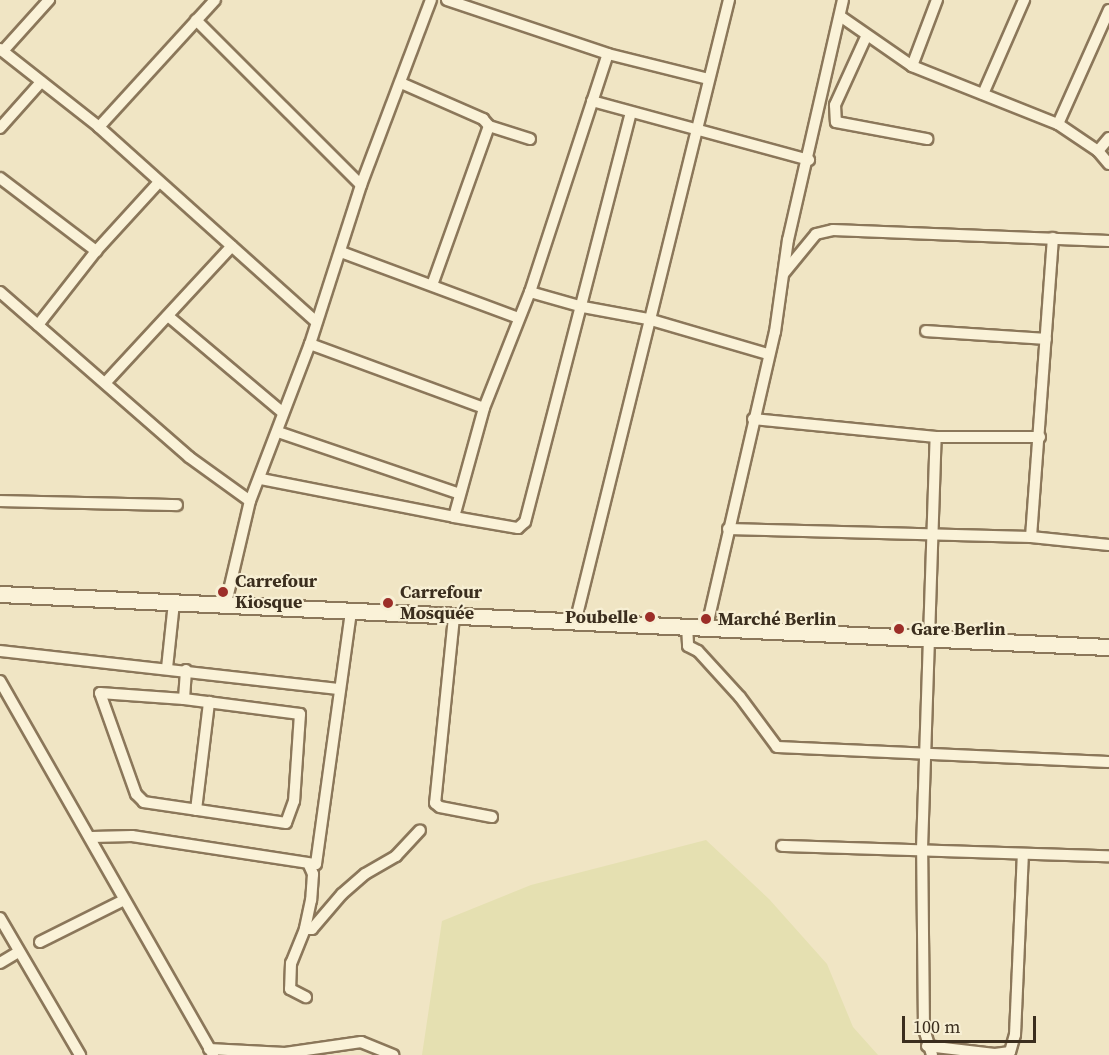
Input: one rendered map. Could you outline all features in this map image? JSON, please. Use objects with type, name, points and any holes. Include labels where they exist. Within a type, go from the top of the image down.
[{"type":"street","points":[[49,0],[2,50],[99,127],[158,183],[315,321]]},
{"type":"street","points":[[99,127],[215,0]]},
{"type":"street","points":[[226,603],[250,501],[261,479],[278,432],[282,412],[310,344],[315,321],[341,252],[361,184],[431,0]]},
{"type":"street","points":[[447,0],[608,54],[708,79]]},
{"type":"street","points":[[575,623],[648,319],[729,0]]},
{"type":"street","points":[[706,626],[775,332],[781,278],[843,0]]},
{"type":"street","points":[[912,66],[937,0]]},
{"type":"street","points":[[983,94],[1024,0]]},
{"type":"street","points":[[1058,124],[1109,9]]},
{"type":"street","points":[[840,16],[866,37],[912,66],[1058,124],[1098,151],[1109,164]]},
{"type":"street","points":[[196,20],[361,184]]},
{"type":"street","points":[[866,37],[835,105],[836,122],[927,139]]},
{"type":"street","points":[[454,517],[484,408],[530,292],[608,54]]},
{"type":"street","points":[[0,128],[40,82]]},
{"type":"street","points":[[401,83],[483,119],[489,126],[530,139]]},
{"type":"street","points":[[592,101],[809,160]]},
{"type":"street","points":[[261,479],[518,528],[525,522],[583,307],[631,112]]},
{"type":"street","points":[[432,285],[489,126]]},
{"type":"street","points":[[1098,151],[1109,138]]},
{"type":"street","points":[[0,178],[96,251]]},
{"type":"street","points":[[38,325],[96,251],[158,183]]},
{"type":"street","points":[[781,278],[804,245],[816,234],[833,230],[1109,241]]},
{"type":"street","points":[[1031,537],[1053,238]]},
{"type":"street","points":[[106,382],[232,246]]},
{"type":"street","points":[[341,252],[518,318]]},
{"type":"street","points":[[0,292],[106,382],[189,457],[250,501]]},
{"type":"street","points":[[530,292],[583,307],[648,319],[768,354]]},
{"type":"street","points":[[168,316],[282,412]]},
{"type":"street","points":[[926,331],[1046,339]]},
{"type":"street","points":[[310,344],[484,408]]},
{"type":"street","points":[[753,418],[936,437],[1040,437]]},
{"type":"street","points":[[278,432],[460,494]]},
{"type":"street","points":[[936,437],[927,640],[922,849],[930,1050],[995,1054],[1010,1052],[1015,1035],[1023,855]]},
{"type":"street","points":[[0,501],[177,505]]},
{"type":"street","points":[[728,529],[1031,537],[1109,545]]},
{"type":"street","points":[[0,594],[226,603],[575,623],[687,625],[927,640],[1109,647]]},
{"type":"street","points":[[167,668],[174,602]]},
{"type":"street","points":[[92,837],[132,836],[309,865],[316,864],[351,611]]},
{"type":"street","points":[[453,617],[435,802],[440,807],[492,817]]},
{"type":"street","points":[[687,625],[688,646],[698,651],[740,698],[777,747],[924,756],[1109,762]]},
{"type":"street","points":[[0,651],[340,689]]},
{"type":"street","points":[[184,699],[186,670]]},
{"type":"street","points":[[0,681],[92,837],[124,900],[211,1052],[285,1053],[361,1042],[394,1055]]},
{"type":"street","points":[[99,693],[209,702],[300,714],[294,801],[286,823],[144,802],[136,794],[99,693]]},
{"type":"street","points":[[196,810],[209,702]]},
{"type":"street","points":[[305,929],[312,929],[321,922],[342,894],[365,874],[396,856],[420,830]]},
{"type":"street","points":[[782,846],[1109,856]]},
{"type":"street","points":[[306,997],[290,989],[291,963],[305,929],[311,900],[313,874],[309,865]]},
{"type":"street","points":[[40,942],[124,900]]},
{"type":"street","points":[[0,918],[80,1055]]},
{"type":"street","points":[[0,963],[18,952]]},
{"type":"shaded area","points":[[706,840],[769,899],[827,964],[853,1027],[878,1055],[422,1055],[442,921],[531,885]]},
{"type":"place","name":"Carrefour Kiosque","points":[[223,592]]},
{"type":"place","name":"Carrefour Mosquée","points":[[388,603]]},
{"type":"place","name":"Poubelle","points":[[650,617]]},
{"type":"place","name":"Marché Berlin","points":[[706,619]]},
{"type":"place","name":"Gare Berlin","points":[[899,629]]}]
